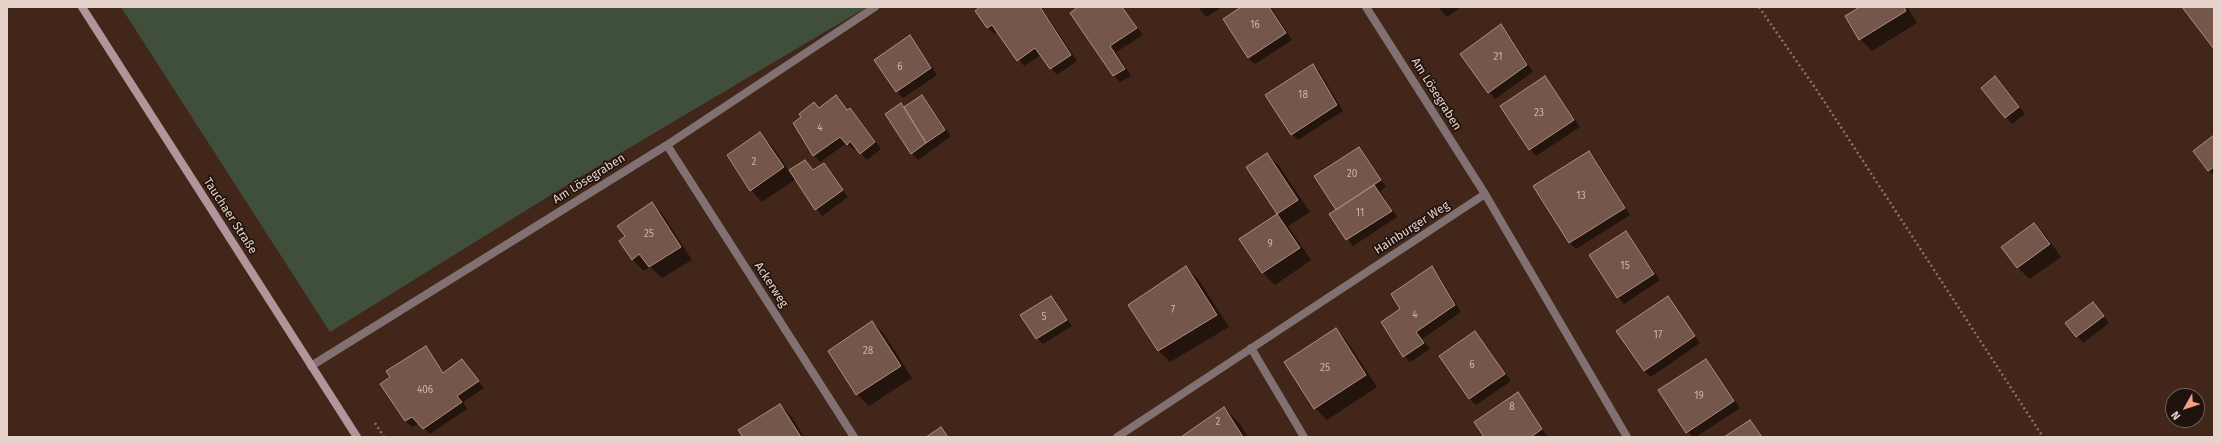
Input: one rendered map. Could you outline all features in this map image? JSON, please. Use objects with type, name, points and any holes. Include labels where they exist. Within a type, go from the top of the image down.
[{"type":"main road","name":"Tauchaer Straße","points":[[82,7],[357,437]]},
{"type":"street","name":"Am Lösegraben","points":[[311,366],[667,145],[875,7]]},
{"type":"street","name":"Am Lösegraben","points":[[1366,7],[1485,194]]},
{"type":"street","name":"Ackerweg","points":[[667,145],[854,437]]},
{"type":"street","name":"Hainburger Weg","points":[[1117,437],[1485,194]]},
{"type":"street","points":[[1485,194],[1627,437]]},
{"type":"street","points":[[1251,348],[1304,437]]},
{"type":"path","points":[[1759,7],[1818,92],[2043,437]]},
{"type":"green space","points":[[121,7],[867,7],[575,180],[330,332]]},
{"type":"building","points":[[980,7],[1040,7],[1071,55],[1050,69],[1035,48],[1017,61],[992,25],[987,28],[975,11]]},
{"type":"building","points":[[1078,7],[1122,7],[1137,28],[1110,46],[1125,69],[1113,76],[1070,13]]},
{"type":"building","points":[[1241,7],[1269,7],[1286,33],[1248,58],[1223,19]]},
{"type":"building","points":[[1860,7],[1904,7],[1906,11],[1859,40],[1845,16]]},
{"type":"building","points":[[2182,7],[2214,7],[2214,49]]},
{"type":"building","points":[[1501,24],[1527,65],[1488,93],[1460,54]]},
{"type":"building","points":[[910,35],[931,68],[896,92],[874,60]]},
{"type":"building","points":[[1313,64],[1337,105],[1291,135],[1265,95]]},
{"type":"building","points":[[1545,76],[1574,120],[1529,150],[1500,106]]},
{"type":"building","points":[[1995,76],[2019,107],[2005,118],[1981,88]]},
{"type":"building","points":[[836,95],[847,110],[850,108],[875,142],[860,154],[850,141],[847,145],[840,137],[813,156],[793,123],[801,117],[799,114],[814,102],[819,108]]},
{"type":"building","points":[[922,95],[945,130],[926,143],[904,107]]},
{"type":"building","points":[[901,103],[926,143],[911,154],[885,114]]},
{"type":"building","points":[[760,132],[784,167],[750,191],[727,155]]},
{"type":"building","points":[[2214,135],[2214,167],[2208,171],[2193,151]]},
{"type":"building","points":[[1359,147],[1381,180],[1336,210],[1314,176]]},
{"type":"building","points":[[1589,151],[1625,208],[1569,243],[1533,186]]},
{"type":"building","points":[[1267,153],[1298,200],[1277,214],[1246,167]]},
{"type":"building","points":[[805,160],[813,170],[824,163],[843,190],[815,210],[789,170]]},
{"type":"building","points":[[1374,185],[1392,211],[1346,240],[1329,214]]},
{"type":"building","points":[[652,202],[681,247],[649,267],[639,254],[632,260],[619,241],[625,236],[617,226]]},
{"type":"building","points":[[1277,214],[1300,248],[1262,273],[1239,239]]},
{"type":"building","points":[[2034,223],[2050,244],[2017,268],[2001,247]]},
{"type":"building","points":[[1626,231],[1654,274],[1617,298],[1589,255]]},
{"type":"building","points":[[1186,266],[1217,315],[1158,351],[1128,305]]},
{"type":"building","points":[[1432,266],[1455,305],[1416,332],[1424,343],[1403,357],[1381,322],[1400,309],[1391,294]]},
{"type":"building","points":[[1051,296],[1067,320],[1036,339],[1020,315]]},
{"type":"building","points":[[1668,296],[1695,336],[1644,371],[1616,331]]},
{"type":"building","points":[[2093,302],[2104,316],[2076,337],[2065,323]]},
{"type":"building","points":[[872,321],[901,366],[856,395],[828,351]]},
{"type":"building","points":[[1336,328],[1366,375],[1314,409],[1284,362]]},
{"type":"building","points":[[1475,331],[1505,374],[1469,399],[1439,356]]},
{"type":"building","points":[[426,346],[443,373],[462,359],[479,381],[457,396],[462,402],[423,429],[412,417],[405,421],[380,384],[390,377],[386,371]]},
{"type":"building","points":[[1706,359],[1734,401],[1686,433],[1658,390]]},
{"type":"building","points":[[1518,392],[1542,429],[1531,437],[1484,437],[1474,422]]},
{"type":"building","points":[[780,404],[801,437],[743,437],[738,430]]},
{"type":"building","points":[[1224,407],[1243,437],[1181,437]]},
{"type":"building","points":[[1750,420],[1762,437],[1724,437]]},
{"type":"building","points":[[941,427],[948,437],[926,437]]}]
